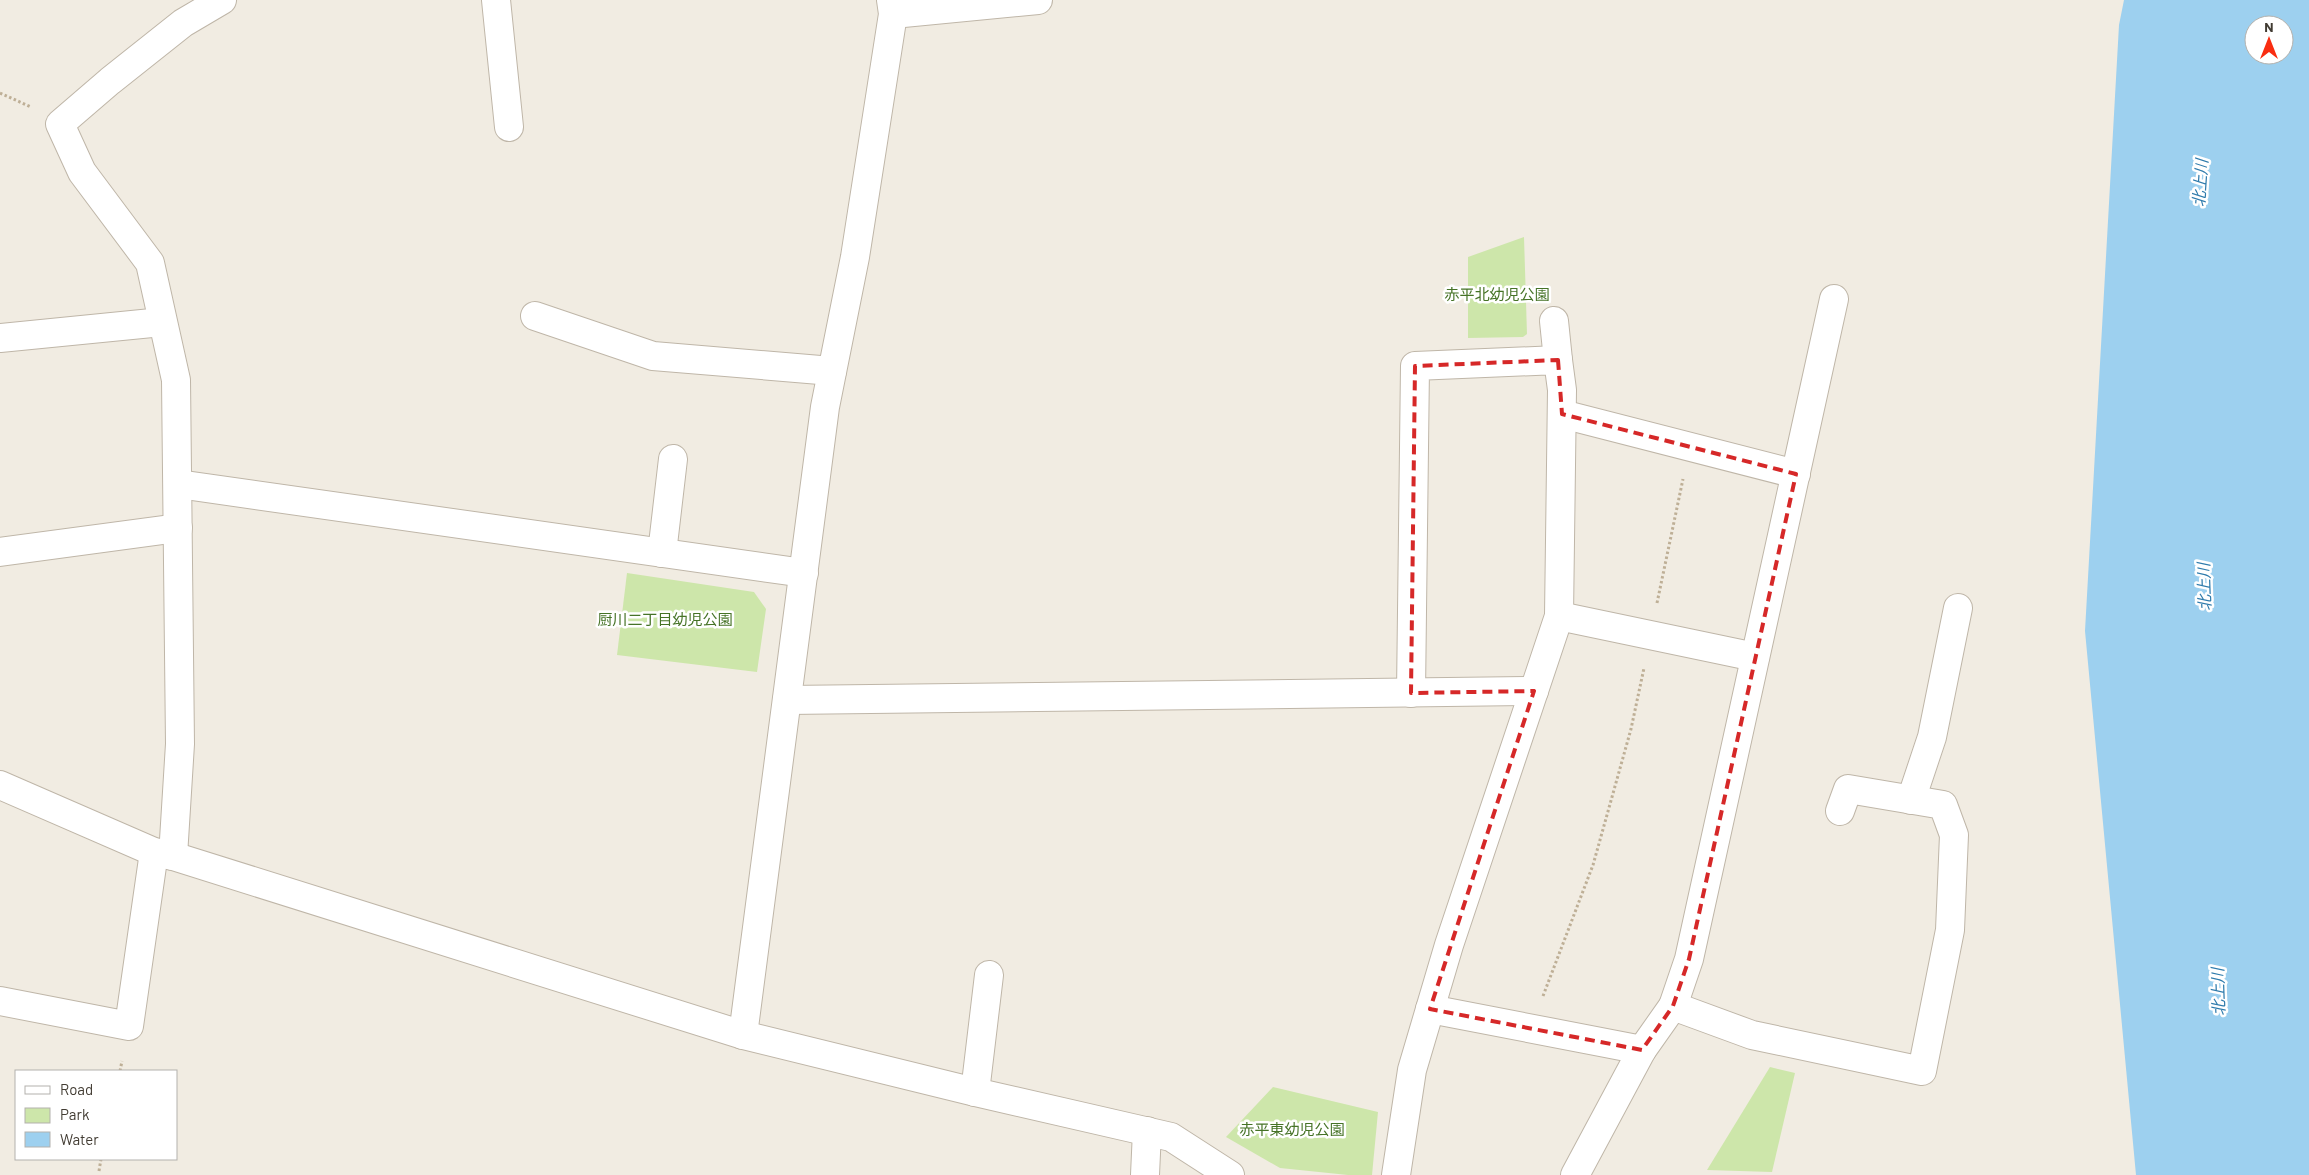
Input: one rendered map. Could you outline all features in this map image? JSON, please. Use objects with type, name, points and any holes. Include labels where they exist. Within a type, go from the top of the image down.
[{"type":"street","points":[[0,1001],[130,1026],[163,854],[180,744],[176,380],[150,263],[82,172],[60,124],[110,81],[183,23],[222,0]]},
{"type":"street","points":[[496,0],[509,127]]},
{"type":"street","points":[[743,1036],[825,407],[855,257],[892,7],[1038,0]]},
{"type":"street","points":[[1575,1175],[1642,1050],[1673,1006],[1689,959],[1834,299]]},
{"type":"street","points":[[535,316],[653,356],[832,371]]},
{"type":"street","points":[[1396,1175],[1412,1070],[1449,945],[1559,616],[1562,390],[1554,321]]},
{"type":"street","points":[[0,338],[162,322]]},
{"type":"street","points":[[1412,693],[1415,366],[1558,360]]},
{"type":"street","points":[[1562,414],[1796,474]]},
{"type":"street","points":[[662,553],[673,459]]},
{"type":"street","points":[[178,484],[804,573]]},
{"type":"street","points":[[0,552],[178,528]]},
{"type":"street","points":[[1911,800],[1932,737],[1958,608]]},
{"type":"street","points":[[1559,616],[1755,658]]},
{"type":"street","points":[[787,700],[1534,691]]},
{"type":"street","points":[[0,786],[163,854],[743,1036],[975,1092],[1171,1136],[1230,1175]]},
{"type":"street","points":[[1673,1006],[1752,1035],[1922,1071],[1950,930],[1954,835],[1943,805],[1848,789],[1840,811]]},
{"type":"street","points":[[975,1092],[989,975]]},
{"type":"street","points":[[1430,1009],[1642,1050]]},
{"type":"street","points":[[1145,1175],[1147,1131]]},
{"type":"path","points":[[1530,1029],[1593,865],[1631,729],[1684,475]]},
{"type":"path","points":[[99,1171],[101,1160]]},
{"type":"highlighted area","points":[[1558,360],[1562,414],[1796,474],[1689,959],[1673,1006],[1642,1050],[1430,1009],[1534,691],[1411,693],[1415,366]]},
{"type":"green space","name":"赤平北幼児公園","points":[[1524,237],[1527,334],[1523,337],[1468,338],[1468,257]]},
{"type":"green space","name":"厨川二丁目幼児公園","points":[[627,573],[754,592],[766,609],[757,672],[617,655]]},
{"type":"green space","points":[[1770,1067],[1795,1073],[1772,1172],[1707,1170]]},
{"type":"green space","name":"赤平東幼児公園","points":[[1273,1087],[1378,1112],[1372,1175],[1348,1175],[1280,1168],[1226,1137]]},
{"type":"water","name":"北上川","points":[[2124,0],[2309,0],[2309,1175],[2136,1175],[2085,631],[2119,25]]}]
